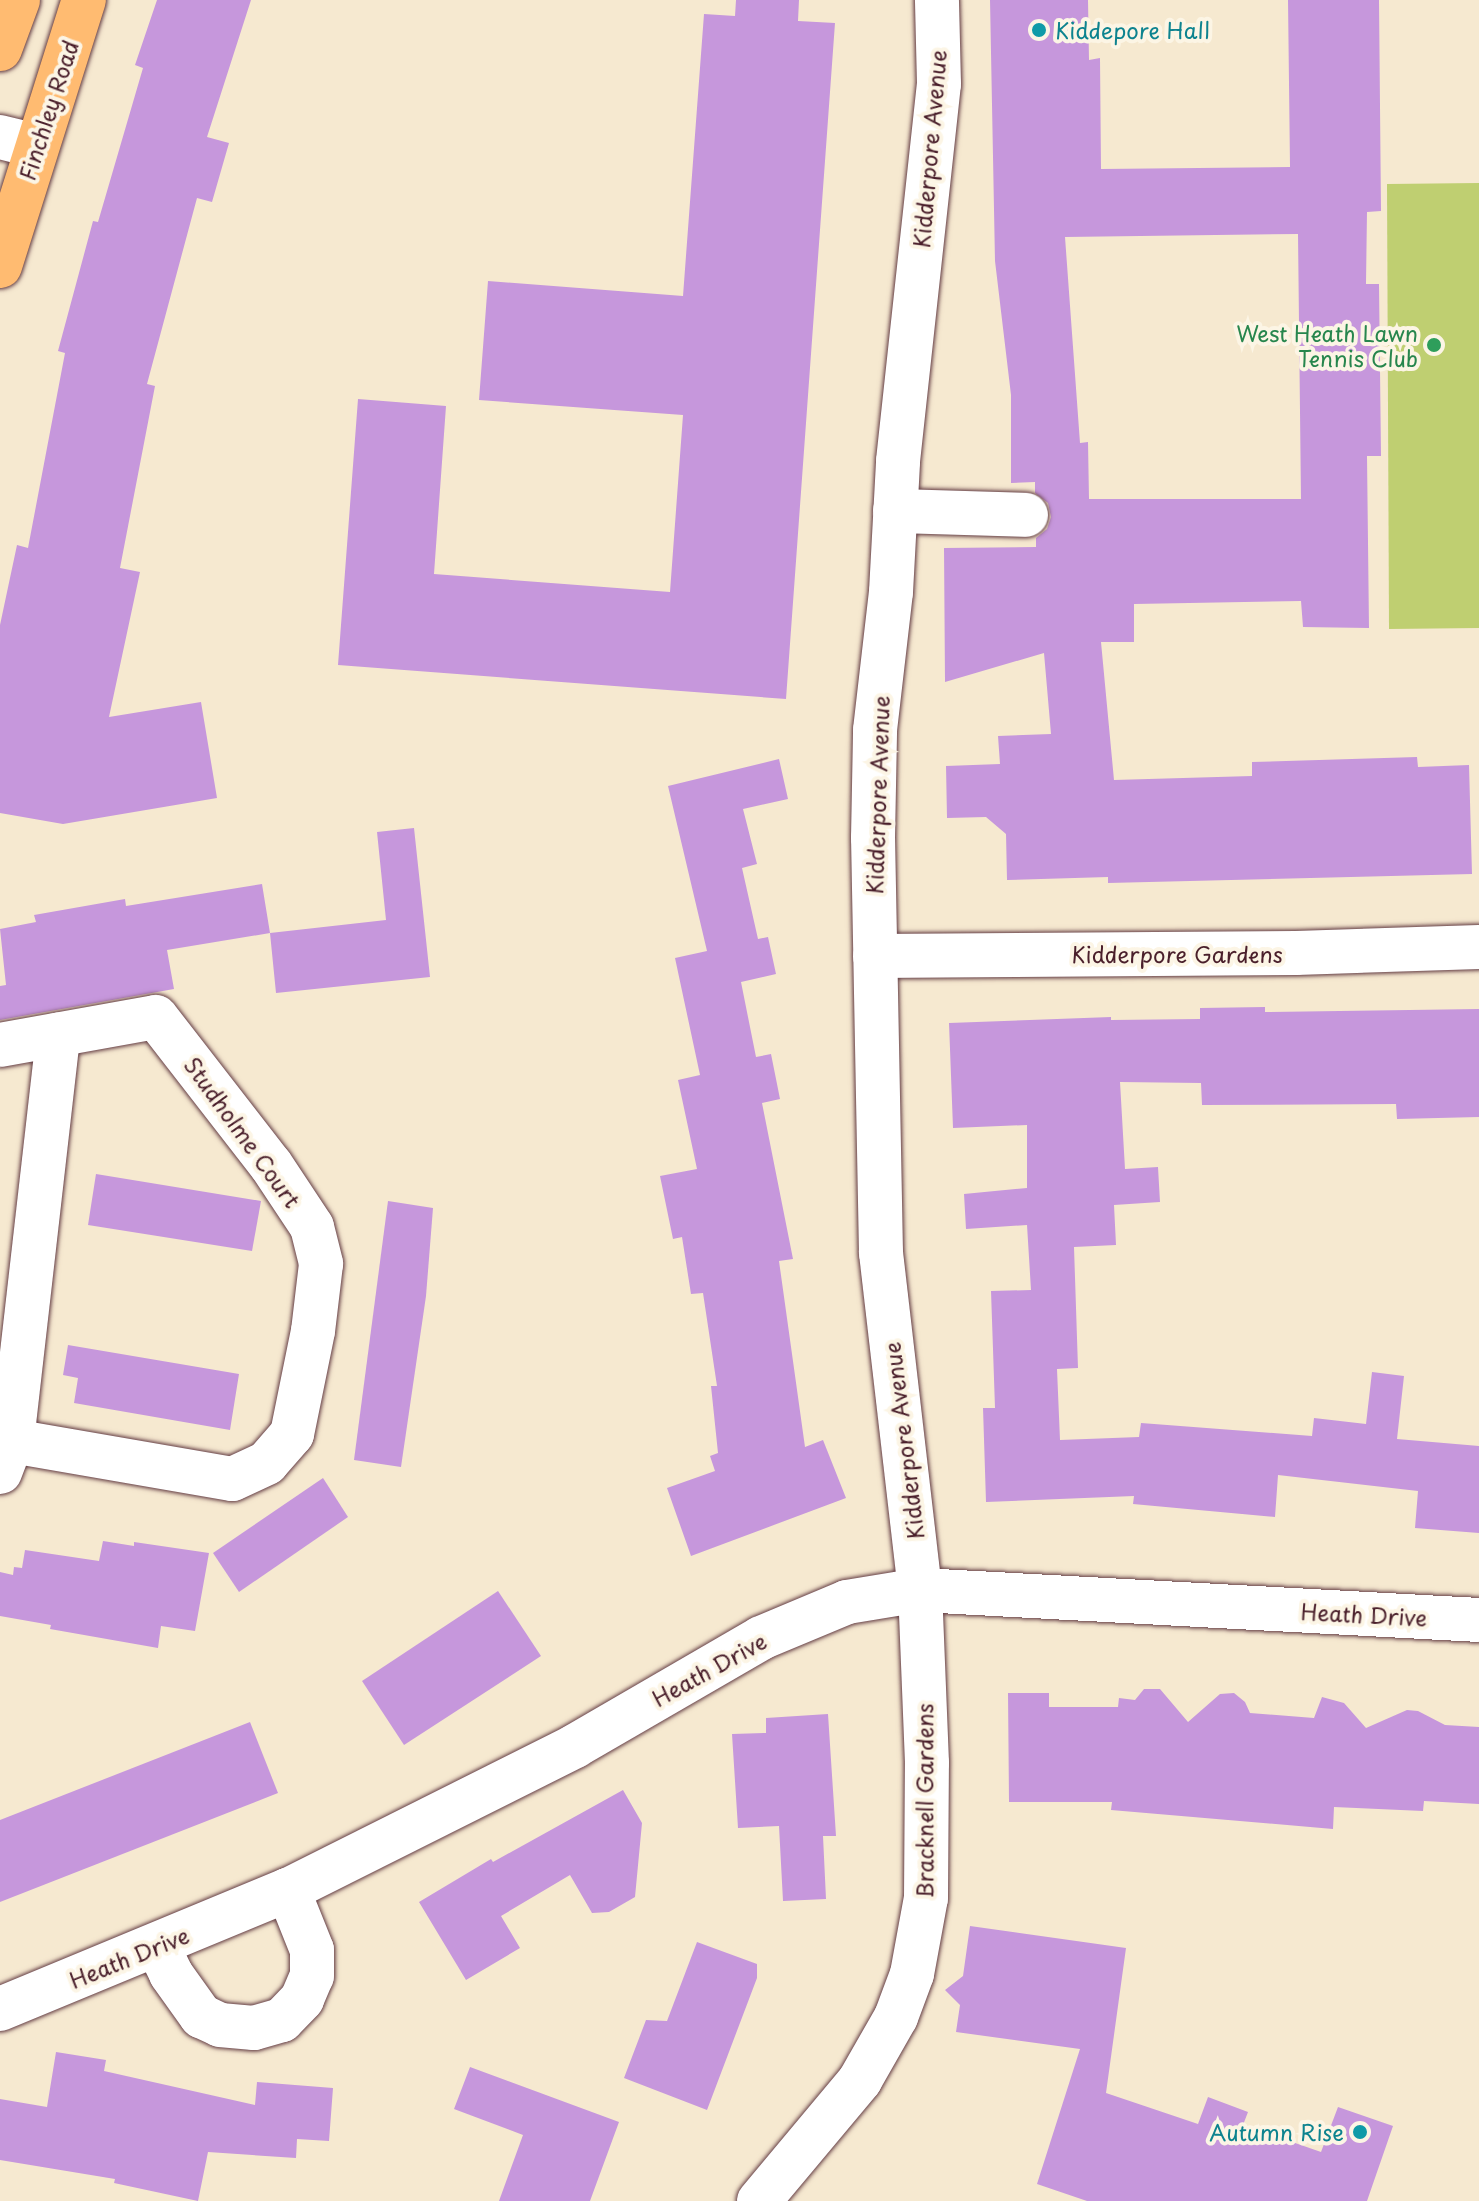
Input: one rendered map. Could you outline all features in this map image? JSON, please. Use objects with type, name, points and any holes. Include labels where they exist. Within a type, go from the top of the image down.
[{"type":"highway","points":[[0,49],[18,0]]},
{"type":"highway","name":"Finchley Road","points":[[0,266],[18,142],[84,0]]},
{"type":"street","name":"Kidderpore Avenue","points":[[920,1590],[881,1253],[875,956],[875,730],[939,84],[937,0]]},
{"type":"street","points":[[895,511],[1026,515]]},
{"type":"street","name":"Kidderpore Gardens","points":[[875,956],[1296,953],[1479,947]]},
{"type":"street","name":"Studholme Court","points":[[0,1045],[156,1017],[271,1165],[312,1227],[321,1264],[313,1331],[292,1434],[267,1463],[232,1479],[6,1457],[58,1035]]},
{"type":"street","name":"Heath Drive","points":[[0,2009],[158,1947],[288,1890],[575,1746],[761,1638],[847,1602],[920,1590],[1479,1620]]},
{"type":"street","name":"Bracknell Gardens","points":[[771,2198],[860,2080],[896,2017],[912,1974],[926,1898],[927,1763],[920,1590]]},
{"type":"street","points":[[158,1947],[171,1974],[201,2016],[220,2025],[254,2028],[282,2020],[302,1999],[312,1976],[312,1950],[288,1890]]},
{"type":"green space","name":"West Heath Lawn Tennis Club","points":[[1479,183],[1479,628],[1389,629],[1387,184]]},
{"type":"building","points":[[157,0],[251,0],[207,137],[229,143],[212,202],[197,198],[147,384],[155,386],[120,568],[140,572],[109,717],[201,702],[217,798],[63,824],[0,813],[0,625],[17,545],[28,548],[65,353],[58,351],[93,221],[98,222],[143,68],[135,65]]},
{"type":"building","points":[[736,0],[799,0],[798,21],[835,23],[786,699],[338,665],[358,399],[446,406],[434,574],[670,592],[683,415],[479,400],[488,281],[683,296],[704,14],[735,16]]},
{"type":"building","points":[[990,0],[1088,0],[1089,60],[1100,58],[1101,169],[1290,167],[1288,0],[1379,0],[1381,211],[1367,212],[1366,284],[1379,284],[1381,456],[1367,456],[1369,628],[1303,627],[1301,601],[1134,604],[1134,642],[1101,642],[1114,780],[1252,776],[1252,762],[1417,757],[1418,767],[1469,765],[1472,874],[1108,883],[1108,877],[1007,880],[1006,834],[986,817],[947,818],[946,766],[1000,764],[998,736],[1051,734],[1044,653],[945,682],[944,548],[1036,547],[1036,538],[1047,529],[1051,517],[1048,503],[1035,493],[1035,482],[1011,483],[1011,395],[995,261]],"holes":[[[1298,234],[1301,499],[1089,499],[1088,442],[1080,443],[1065,237]]]},
{"type":"building","points":[[779,759],[788,799],[743,809],[757,864],[742,868],[758,939],[768,937],[776,974],[741,982],[756,1057],[771,1054],[780,1099],[762,1103],[793,1259],[779,1261],[805,1447],[823,1440],[846,1498],[691,1556],[667,1488],[715,1471],[710,1456],[718,1453],[711,1386],[717,1386],[703,1293],[691,1294],[682,1237],[673,1239],[660,1176],[697,1169],[678,1080],[700,1075],[675,958],[707,951],[668,786]]},
{"type":"building","points":[[414,828],[430,977],[276,993],[270,933],[386,920],[377,832]]},
{"type":"building","points":[[262,884],[270,933],[167,950],[174,989],[0,1020],[0,986],[6,985],[0,929],[36,922],[34,915],[125,899],[126,906]]},
{"type":"building","points":[[1265,1007],[1265,1012],[1479,1009],[1479,1117],[1397,1119],[1396,1104],[1202,1105],[1201,1083],[1120,1082],[1125,1169],[1158,1167],[1160,1202],[1114,1205],[1116,1245],[1074,1247],[1078,1368],[1057,1369],[1060,1440],[1139,1437],[1141,1423],[1312,1436],[1314,1418],[1366,1424],[1372,1372],[1404,1376],[1397,1439],[1479,1446],[1479,1533],[1415,1528],[1418,1491],[1278,1475],[1275,1517],[1133,1504],[1134,1496],[986,1502],[983,1408],[995,1408],[991,1291],[1031,1290],[1027,1225],[966,1229],[964,1194],[1027,1188],[1027,1125],[953,1128],[949,1023],[1111,1017],[1111,1020],[1200,1019],[1200,1008]]},
{"type":"building","points":[[96,1174],[261,1201],[252,1251],[88,1225]]},
{"type":"building","points":[[388,1201],[433,1208],[426,1296],[401,1467],[354,1460]]},
{"type":"building","points":[[68,1345],[239,1374],[230,1430],[74,1403],[78,1378],[63,1375]]},
{"type":"building","points":[[323,1478],[348,1517],[239,1592],[213,1553]]},
{"type":"building","points":[[103,1541],[134,1546],[134,1542],[209,1553],[195,1631],[161,1626],[158,1648],[50,1629],[51,1625],[0,1616],[0,1572],[13,1575],[14,1567],[22,1568],[25,1550],[99,1561]]},
{"type":"building","points":[[498,1591],[541,1656],[404,1745],[362,1681]]},
{"type":"building","points":[[1144,1689],[1160,1689],[1188,1722],[1220,1694],[1234,1693],[1245,1702],[1250,1713],[1314,1718],[1322,1697],[1344,1703],[1366,1728],[1407,1710],[1418,1711],[1445,1725],[1479,1727],[1479,1804],[1424,1801],[1423,1811],[1334,1807],[1333,1829],[1111,1810],[1112,1802],[1009,1802],[1008,1693],[1049,1693],[1049,1707],[1118,1707],[1119,1698],[1135,1700]]},
{"type":"building","points":[[828,1714],[836,1836],[823,1836],[826,1899],[783,1901],[779,1826],[738,1828],[732,1734],[766,1733],[766,1718]]},
{"type":"building","points":[[250,1722],[278,1793],[0,1902],[0,1820]]},
{"type":"building","points":[[623,1790],[642,1823],[635,1897],[609,1912],[592,1913],[570,1875],[501,1916],[520,1948],[466,1980],[419,1902],[491,1859],[493,1862]]},
{"type":"building","points":[[970,1926],[1126,1948],[1106,2093],[1198,2124],[1208,2097],[1248,2112],[1243,2125],[1321,2152],[1338,2107],[1393,2126],[1367,2201],[1087,2201],[1037,2184],[1080,2049],[956,2032],[960,2005],[945,1990],[963,1976]]},
{"type":"building","points":[[697,1942],[757,1964],[757,1978],[707,2110],[624,2078],[646,2020],[667,2021]]},
{"type":"building","points":[[56,2052],[106,2060],[104,2071],[255,2105],[257,2082],[333,2088],[329,2141],[297,2139],[296,2158],[208,2152],[198,2201],[114,2183],[115,2179],[0,2160],[0,2099],[47,2107]]},
{"type":"building","points":[[470,2067],[619,2122],[590,2201],[499,2201],[523,2135],[454,2109]]},
{"type":"place","name":"Kiddepore Hall","points":[[1039,30]]},
{"type":"place","name":"West Heath Lawn Tennis Club","points":[[1434,345]]},
{"type":"place","name":"Autumn Rise","points":[[1360,2132]]}]
